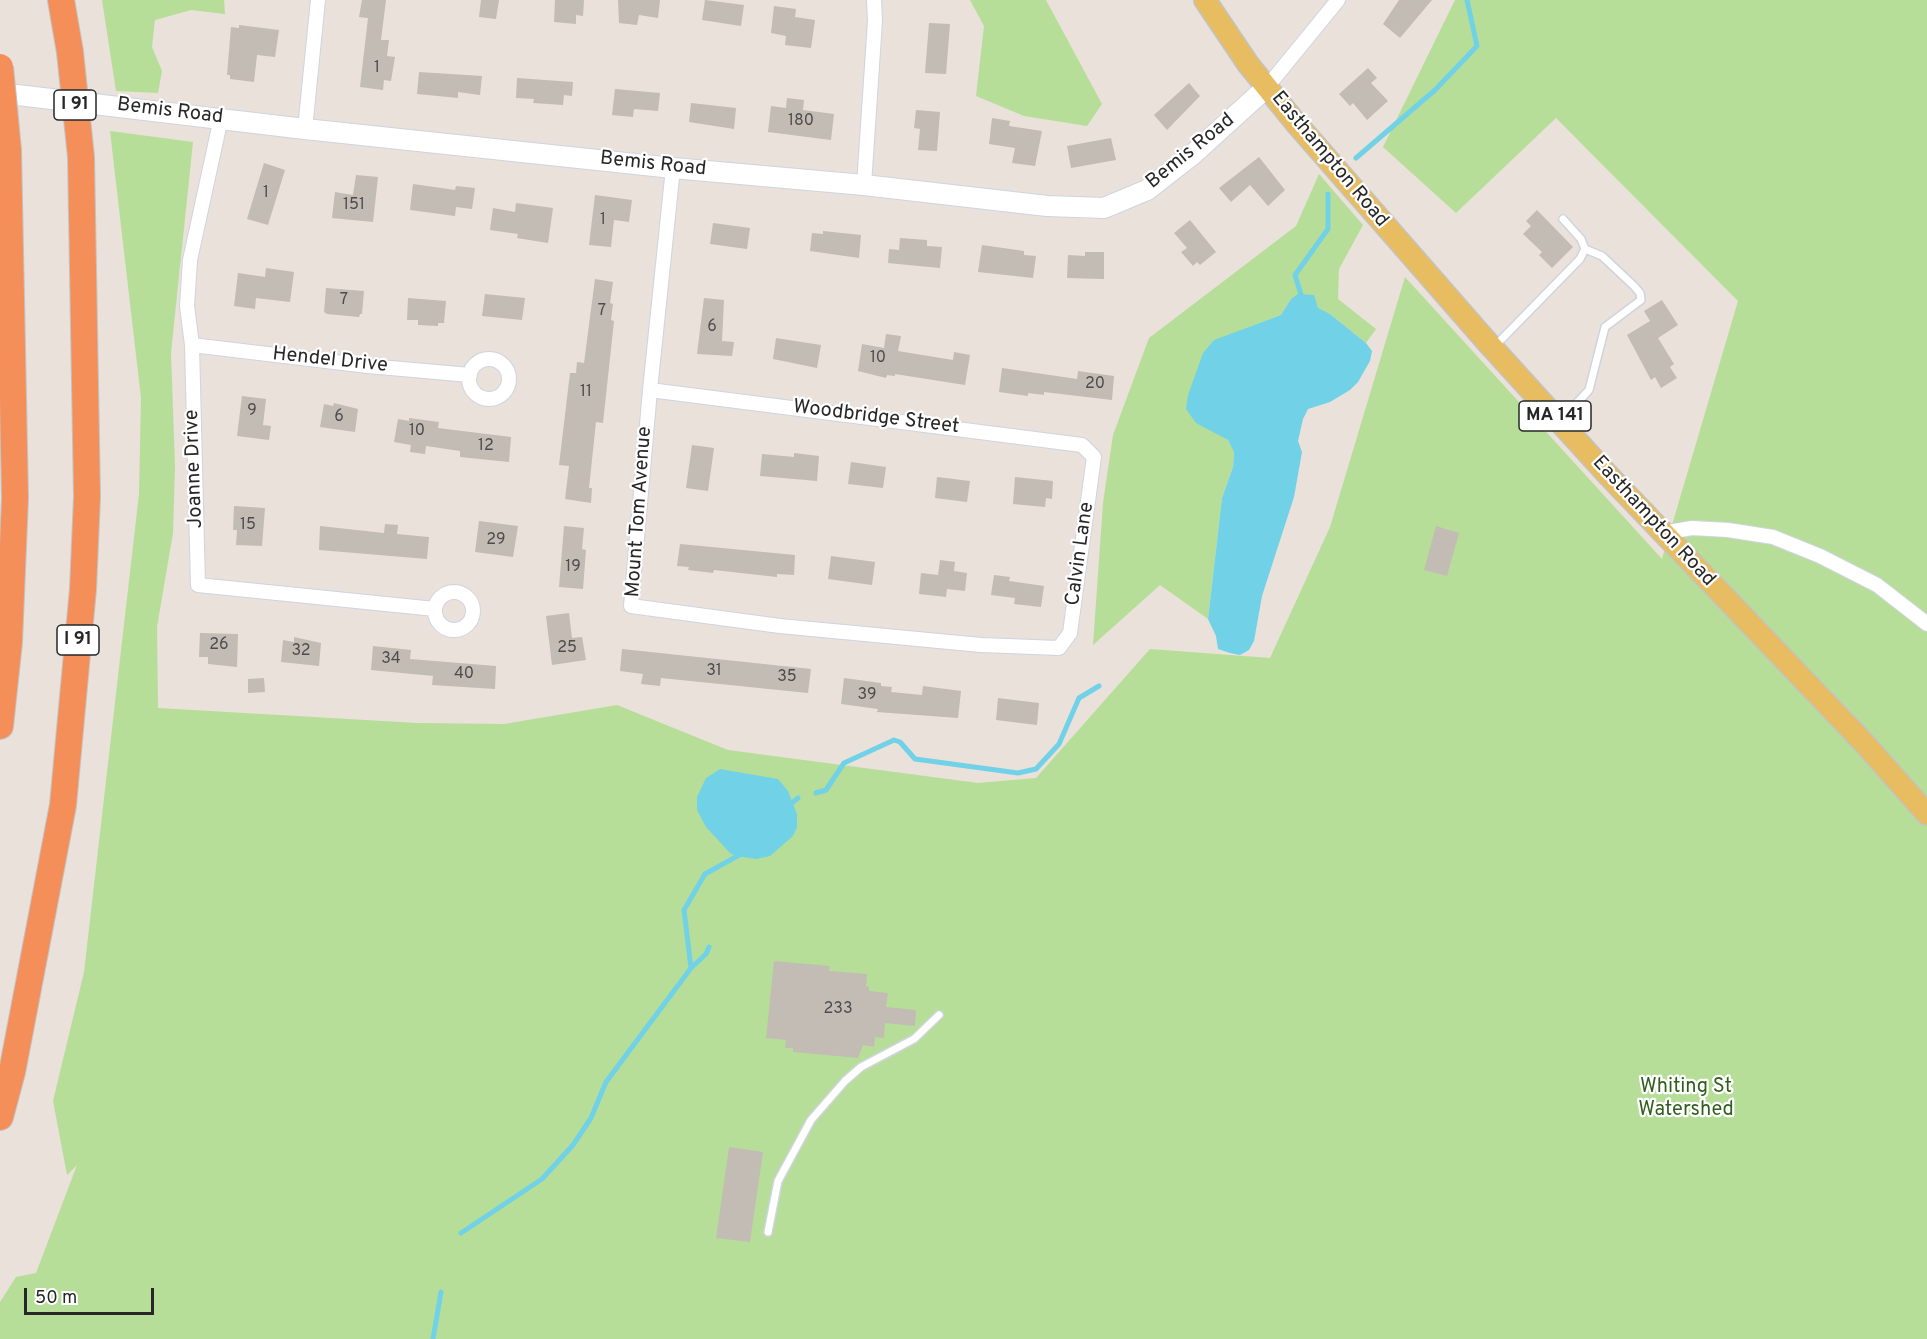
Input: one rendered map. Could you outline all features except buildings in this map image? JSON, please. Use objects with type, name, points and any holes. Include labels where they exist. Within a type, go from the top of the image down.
[{"type":"highway","name":"I 91","points":[[0,1117],[12,1072],[63,805],[83,589],[87,497],[81,158],[70,52],[61,0]]},
{"type":"highway","points":[[0,67],[8,150],[15,498],[9,642],[0,726]]},
{"type":"main road","name":"Easthampton Road","points":[[1205,0],[1267,87],[1493,348],[1663,533],[1865,744],[1927,814]]},
{"type":"street","points":[[305,129],[318,0]]},
{"type":"street","points":[[864,185],[875,21],[874,0]]},
{"type":"street","points":[[1267,87],[1338,0]]},
{"type":"street","name":"Bemis Road","points":[[0,93],[305,129],[673,168],[864,185],[1047,206],[1104,208],[1147,190],[1192,155],[1267,87]]},
{"type":"street","name":"Joanne Drive","points":[[220,118],[190,260],[187,306],[192,345],[198,585],[435,609]]},
{"type":"street","name":"Mount Tom Avenue","points":[[673,168],[631,606],[780,626],[957,643],[1059,648],[1061,646]]},
{"type":"street","name":"Hendel Drive","points":[[192,345],[368,366],[470,375]]},
{"type":"street","name":"Woodbridge Street","points":[[650,390],[1082,445],[1094,457],[1093,460]]},
{"type":"street","name":"Calvin Lane","points":[[1061,646],[1070,633],[1093,460]]},
{"type":"street","points":[[1663,533],[1701,529],[1728,530],[1773,537],[1821,556],[1877,585],[1927,624]]},
{"type":"lane","points":[[1560,421],[1589,390],[1605,327],[1641,300],[1640,292],[1602,256],[1585,249],[1581,239],[1563,219]]},
{"type":"lane","points":[[1493,348],[1580,258],[1585,249]]},
{"type":"lane","points":[[768,1232],[778,1181],[811,1120],[845,1081],[861,1067],[914,1039],[939,1015]]},
{"type":"green space","points":[[102,0],[224,0],[225,14],[191,10],[155,20],[152,47],[162,71],[158,93],[116,91]]},
{"type":"green space","points":[[970,0],[1046,0],[1102,104],[1087,126],[1024,116],[976,96],[984,26]]},
{"type":"green space","name":"Whiting St Watershed","points":[[1455,0],[1927,0],[1927,1339],[0,1339],[0,1302],[16,1277],[36,1273],[77,1165],[67,1175],[53,1101],[84,972],[139,494],[141,398],[110,131],[193,142],[171,353],[175,465],[173,533],[157,627],[158,708],[417,723],[504,724],[617,705],[728,750],[978,783],[1036,778],[1150,649],[1270,658],[1330,527],[1405,277],[1662,559],[1738,301],[1556,118],[1456,213],[1383,147]]},
{"type":"green space","points":[[1319,174],[1363,225],[1339,269],[1338,299],[1376,329],[1366,343],[1330,314],[1291,299],[1281,315],[1214,341],[1188,395],[1213,431],[1228,440],[1234,451],[1233,467],[1222,498],[1208,619],[1160,585],[1093,645],[1103,503],[1113,435],[1149,338],[1296,226]]},
{"type":"water","points":[[1298,294],[1314,295],[1318,308],[1330,314],[1366,343],[1372,351],[1370,361],[1358,382],[1350,390],[1330,402],[1308,409],[1303,419],[1298,441],[1302,452],[1294,497],[1262,596],[1254,641],[1249,650],[1240,655],[1218,649],[1216,636],[1208,619],[1222,498],[1233,467],[1234,452],[1228,440],[1196,423],[1186,409],[1188,395],[1203,353],[1214,340],[1281,315],[1291,299]]},
{"type":"water","points":[[720,769],[778,779],[788,791],[797,814],[797,827],[793,836],[770,856],[756,859],[736,856],[730,853],[706,827],[697,810],[697,797],[706,778]]},
{"type":"waterway","points":[[1356,158],[1435,90],[1477,46],[1467,0]]},
{"type":"waterway","points":[[1303,301],[1295,275],[1328,229],[1328,194]]},
{"type":"waterway","points":[[816,793],[826,790],[844,763],[894,740],[900,742],[915,759],[1018,773],[1036,769],[1059,744],[1079,698],[1099,686]]},
{"type":"waterway","points":[[788,806],[798,798]]},
{"type":"waterway","points":[[461,1233],[542,1179],[573,1145],[591,1118],[606,1082],[691,968],[684,910],[705,874],[741,854]]},
{"type":"waterway","points":[[691,968],[706,954],[709,947]]},
{"type":"waterway","points":[[433,1339],[441,1292]]}]
